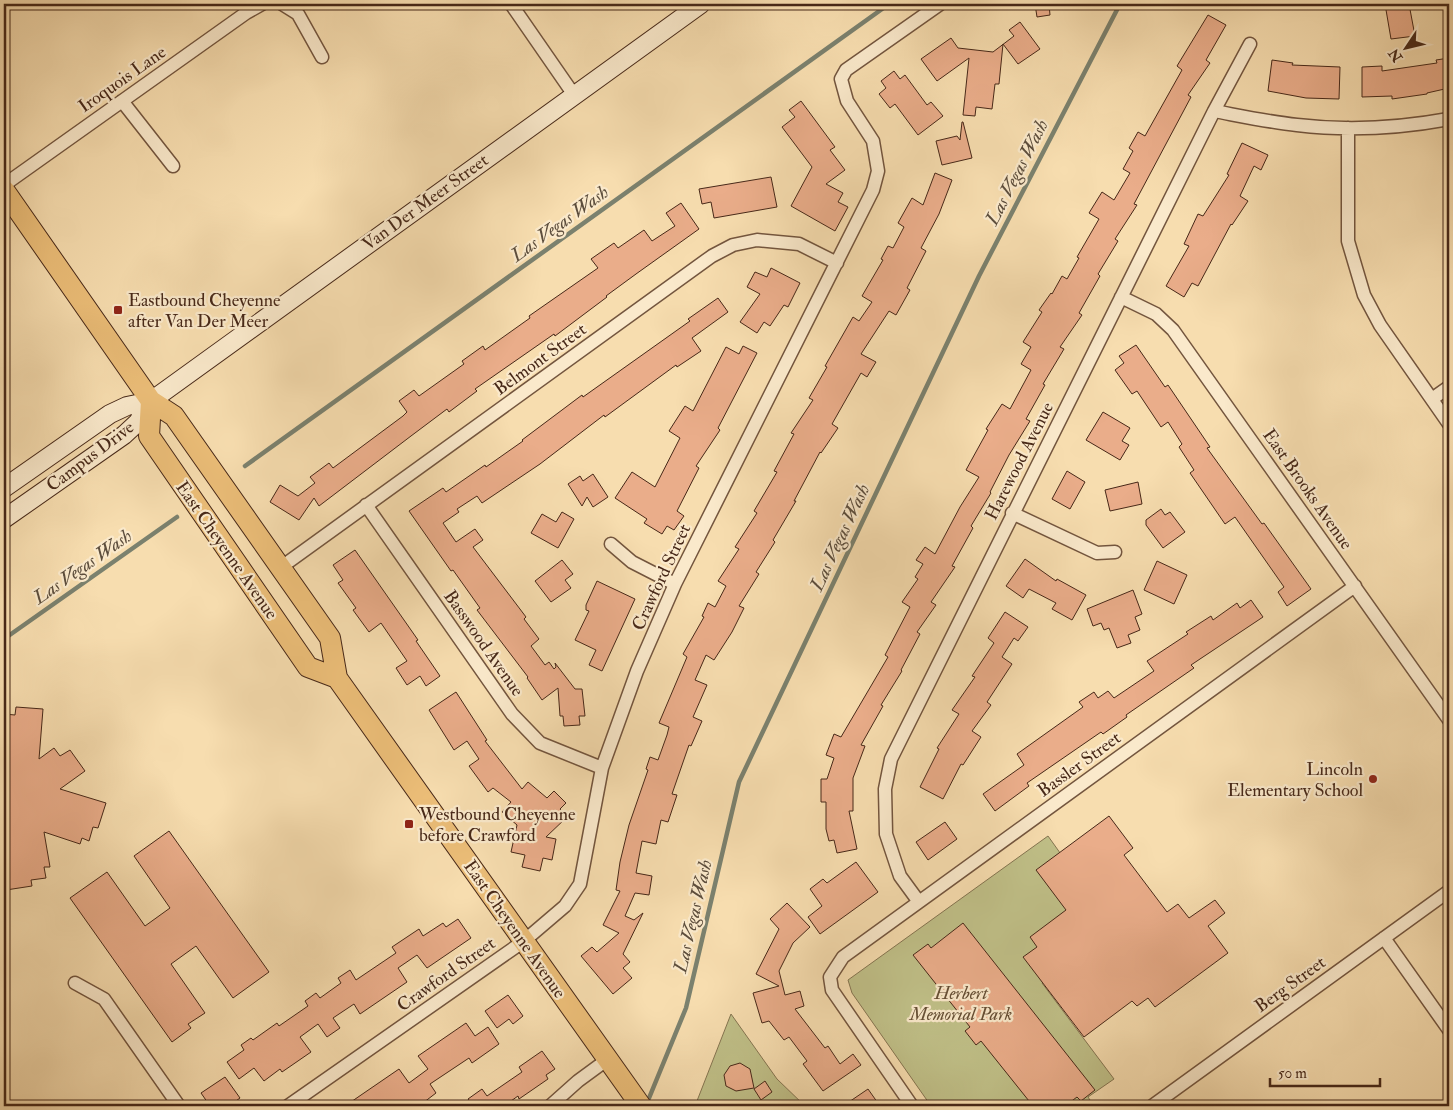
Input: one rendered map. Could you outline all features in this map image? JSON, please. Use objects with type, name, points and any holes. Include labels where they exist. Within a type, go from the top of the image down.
[{"type":"main road","name":"East Cheyenne Avenue","points":[[4,190],[151,401],[174,416],[330,638],[337,678],[641,1106]]},
{"type":"main road","name":"East Cheyenne Avenue","points":[[151,401],[149,436],[154,444],[308,667],[337,678]]},
{"type":"street","name":"Iroquois Lane","points":[[4,185],[246,13],[262,4]]},
{"type":"street","points":[[282,4],[298,14],[322,57]]},
{"type":"street","points":[[511,4],[574,95]]},
{"type":"street","name":"Van Der Meer Street","points":[[151,401],[700,4]]},
{"type":"street","name":"Crawford Street","points":[[288,1106],[524,941],[565,906],[580,884],[602,768],[637,671],[675,584],[873,190],[878,171],[873,141],[847,101],[841,79],[846,70],[940,4]]},
{"type":"street","name":"Harewood Avenue","points":[[919,902],[900,876],[886,834],[884,789],[891,759],[1012,513],[1250,44]]},
{"type":"street","points":[[122,101],[173,166]]},
{"type":"street","points":[[1214,112],[1298,125],[1348,128],[1413,125],[1449,119]]},
{"type":"street","points":[[1348,128],[1348,241],[1364,294],[1380,325],[1449,424]]},
{"type":"street","name":"Belmont Street","points":[[280,568],[712,256],[733,245],[757,240],[799,244],[837,263]]},
{"type":"street","name":"East Brooks Avenue","points":[[1121,297],[1156,314],[1172,330],[1449,720]]},
{"type":"street","points":[[1432,399],[1449,387]]},
{"type":"street","name":"Campus Drive","points":[[4,488],[110,414],[127,406],[151,401]]},
{"type":"street","name":"Campus Drive","points":[[5,515],[124,435],[138,422],[151,401]]},
{"type":"street","name":"Basswood Avenue","points":[[366,505],[512,714],[540,743],[602,768]]},
{"type":"street","points":[[1012,513],[1097,553],[1115,552]]},
{"type":"street","points":[[611,544],[632,562],[675,584]]},
{"type":"street","name":"Bassler Street","points":[[912,1106],[832,990],[830,977],[843,957],[1355,586]]},
{"type":"street","name":"Berg Street","points":[[1152,1106],[1449,891]]},
{"type":"street","points":[[1384,938],[1449,1030]]},
{"type":"street","points":[[75,983],[104,999],[179,1106]]},
{"type":"street","points":[[550,1106],[578,1081],[608,1059]]},
{"type":"green space","name":"Herbert Memorial Park","points":[[1048,836],[1115,930],[1042,983],[1114,1079],[1088,1097],[1094,1106],[931,1106],[852,993],[848,980]]},
{"type":"green space","points":[[731,1014],[777,1079],[805,1106],[695,1106]]},
{"type":"building","points":[[1035,4],[1049,4],[1050,15],[1037,17]]},
{"type":"building","points":[[1385,4],[1409,4],[1415,36],[1391,39]]},
{"type":"building","points":[[1208,15],[1226,25],[1206,60],[1210,63],[1188,95],[1191,97],[1134,204],[1137,205],[1115,239],[1118,241],[1098,274],[1100,276],[1079,313],[1082,315],[1060,347],[1064,349],[1043,384],[1045,385],[1026,419],[1030,421],[1009,455],[991,493],[971,526],[973,528],[952,566],[955,567],[931,602],[936,605],[917,632],[920,634],[902,671],[881,705],[883,706],[861,745],[865,746],[853,778],[853,811],[849,811],[857,849],[837,853],[834,840],[829,841],[826,829],[826,802],[821,802],[821,779],[827,779],[834,758],[826,755],[834,734],[841,737],[888,657],[885,655],[910,607],[902,602],[918,579],[915,577],[923,564],[916,560],[925,547],[935,554],[960,507],[979,477],[966,470],[988,430],[986,429],[1002,404],[1010,409],[1031,370],[1021,364],[1031,347],[1023,342],[1042,312],[1039,310],[1052,294],[1062,276],[1067,279],[1079,258],[1077,257],[1099,219],[1089,213],[1102,192],[1114,200],[1130,173],[1123,169],[1133,151],[1129,148],[1138,132],[1145,136],[1182,70],[1177,66]]},
{"type":"building","points":[[1020,22],[1040,49],[1018,64],[1003,44],[1014,36],[1009,30]]},
{"type":"building","points":[[951,38],[958,48],[993,52],[1003,44],[999,84],[995,84],[992,109],[976,107],[975,116],[963,115],[969,58],[937,81],[921,59]]},
{"type":"building","points":[[1449,58],[1449,88],[1427,94],[1392,99],[1392,96],[1362,97],[1362,67],[1382,66],[1382,71],[1437,63],[1436,60]]},
{"type":"building","points":[[1272,60],[1293,63],[1292,65],[1340,67],[1339,99],[1306,98],[1268,91]]},
{"type":"building","points":[[894,71],[900,79],[905,75],[927,105],[931,102],[943,116],[918,135],[895,104],[890,108],[879,94],[886,88],[881,81]]},
{"type":"building","points":[[801,101],[835,147],[830,150],[845,170],[826,184],[843,193],[838,202],[848,207],[835,231],[791,206],[812,167],[782,127],[795,117],[789,110]]},
{"type":"building","points":[[962,122],[972,158],[942,165],[936,141],[957,136],[960,140]]},
{"type":"building","points":[[1242,143],[1268,155],[1261,170],[1254,166],[1240,196],[1248,201],[1231,224],[1198,286],[1192,283],[1184,297],[1166,286],[1189,246],[1184,244],[1198,214],[1203,216],[1229,175],[1227,174]]},
{"type":"building","points":[[935,173],[952,180],[939,214],[921,248],[926,251],[907,288],[910,290],[896,315],[889,311],[861,354],[876,362],[867,377],[861,373],[832,424],[838,428],[820,452],[794,501],[796,501],[773,540],[775,542],[756,572],[759,574],[739,606],[744,608],[732,632],[714,660],[706,655],[695,680],[707,685],[693,717],[702,721],[691,746],[689,745],[672,794],[677,795],[668,822],[661,820],[656,844],[642,841],[636,873],[652,876],[649,895],[635,893],[625,916],[634,920],[643,913],[623,954],[630,962],[623,968],[632,978],[613,994],[581,956],[592,947],[597,952],[619,933],[603,925],[620,891],[616,890],[620,862],[629,825],[648,770],[646,769],[650,757],[658,760],[667,735],[669,727],[659,723],[687,657],[683,654],[704,617],[702,616],[708,603],[715,607],[726,586],[718,581],[739,549],[735,547],[757,513],[754,511],[777,472],[774,471],[794,434],[791,433],[813,400],[809,398],[827,367],[825,366],[853,317],[859,321],[872,302],[862,296],[883,260],[881,259],[888,246],[893,248],[904,227],[898,223],[912,198],[923,205]]},
{"type":"building","points":[[771,177],[777,207],[714,218],[711,202],[702,204],[699,189]]},
{"type":"building","points":[[681,203],[699,229],[606,296],[555,336],[554,334],[475,389],[477,391],[449,412],[447,409],[319,506],[314,498],[299,520],[270,502],[280,485],[298,496],[315,483],[310,477],[329,463],[333,468],[403,416],[407,412],[399,401],[414,390],[419,396],[464,364],[462,361],[483,346],[485,350],[530,318],[529,316],[598,268],[591,259],[614,243],[618,248],[644,230],[652,241],[675,226],[666,213]]},
{"type":"building","points":[[771,268],[800,283],[788,307],[784,305],[770,326],[764,322],[757,333],[740,322],[760,294],[747,287],[755,272],[767,277]]},
{"type":"building","points":[[718,298],[728,312],[692,338],[701,351],[677,367],[676,365],[605,417],[604,415],[540,464],[482,503],[477,496],[457,509],[459,512],[443,523],[456,542],[475,529],[483,540],[473,547],[526,617],[524,619],[539,639],[531,646],[545,665],[549,662],[554,669],[556,667],[555,663],[575,689],[582,689],[585,716],[579,716],[580,725],[564,726],[563,716],[560,716],[558,688],[542,700],[528,677],[477,610],[480,608],[453,570],[451,571],[409,511],[443,488],[446,492],[485,465],[486,467],[582,395],[583,397],[690,321],[688,319]]},
{"type":"building","points":[[1136,345],[1165,387],[1168,385],[1210,447],[1207,448],[1311,589],[1287,606],[1278,592],[1284,587],[1235,517],[1225,524],[1190,473],[1194,470],[1179,447],[1182,444],[1168,422],[1161,427],[1137,391],[1132,394],[1115,370],[1124,363],[1119,356]]},
{"type":"building","points":[[743,346],[757,353],[718,428],[720,430],[696,466],[699,468],[677,511],[684,516],[674,530],[667,526],[662,534],[644,523],[647,519],[615,498],[632,472],[655,487],[680,438],[669,431],[685,406],[693,411],[726,347],[739,354]]},
{"type":"building","points":[[1103,412],[1130,428],[1122,441],[1129,445],[1120,460],[1086,440]]},
{"type":"building","points":[[1067,471],[1085,482],[1070,509],[1052,499]]},
{"type":"building","points":[[593,474],[608,497],[593,507],[587,497],[582,506],[568,484],[580,476],[583,481]]},
{"type":"building","points":[[1138,482],[1142,504],[1110,511],[1105,490]]},
{"type":"building","points":[[1161,509],[1165,515],[1170,512],[1185,532],[1163,548],[1146,525],[1146,520]]},
{"type":"building","points":[[562,512],[574,519],[558,548],[531,533],[542,514],[556,522]]},
{"type":"building","points":[[355,550],[418,640],[416,641],[440,676],[426,686],[420,676],[407,685],[396,668],[407,661],[381,623],[369,632],[353,610],[356,608],[338,583],[343,580],[333,565]]},
{"type":"building","points":[[1025,559],[1056,581],[1057,579],[1086,595],[1072,620],[1052,609],[1056,603],[1029,589],[1023,598],[1006,586]]},
{"type":"building","points":[[562,560],[573,574],[565,580],[571,588],[551,602],[535,581]]},
{"type":"building","points":[[1157,561],[1187,575],[1174,604],[1144,590]]},
{"type":"building","points":[[597,581],[635,599],[602,671],[589,665],[596,650],[575,640],[589,611],[586,610],[586,605]]},
{"type":"building","points":[[1133,590],[1142,614],[1135,617],[1140,630],[1128,635],[1131,643],[1117,648],[1109,628],[1104,630],[1101,623],[1093,626],[1087,609]]},
{"type":"building","points":[[1251,600],[1263,617],[1191,665],[1194,668],[1126,715],[1127,717],[1103,734],[1101,732],[1027,783],[1029,786],[995,811],[983,794],[1024,765],[1017,754],[1083,707],[1079,702],[1094,692],[1098,698],[1108,691],[1114,698],[1154,671],[1147,661],[1188,634],[1186,632],[1211,616],[1213,620],[1237,603],[1240,608]]},
{"type":"building","points":[[1005,612],[1028,627],[1018,641],[1014,638],[1002,657],[1012,664],[987,702],[991,705],[972,731],[981,737],[963,765],[961,764],[943,799],[920,787],[939,749],[937,748],[959,714],[952,710],[975,677],[972,676],[994,643],[988,638]]},
{"type":"building","points":[[456,692],[487,740],[485,741],[522,789],[528,782],[547,798],[554,791],[566,803],[560,809],[567,817],[546,837],[556,839],[552,860],[543,858],[540,871],[522,867],[525,855],[511,852],[517,825],[502,812],[511,802],[493,788],[488,792],[469,766],[479,759],[467,741],[454,750],[429,710]]},
{"type":"building","points":[[16,707],[43,709],[39,759],[54,748],[60,756],[70,750],[85,771],[60,789],[106,803],[98,828],[93,827],[89,841],[82,838],[80,844],[44,832],[50,867],[44,867],[46,878],[31,880],[32,886],[6,890],[4,875],[4,714],[15,715]]},
{"type":"building","points":[[1109,816],[1133,848],[1124,855],[1167,912],[1178,904],[1189,918],[1215,900],[1225,913],[1208,926],[1228,953],[1155,1007],[1148,998],[1137,1006],[1132,1001],[1084,1037],[1023,957],[1037,947],[1030,937],[1066,910],[1036,870]]},
{"type":"building","points":[[945,822],[957,839],[928,860],[916,842]]},
{"type":"building","points":[[169,831],[269,972],[233,998],[196,946],[171,964],[205,1013],[188,1024],[191,1028],[172,1042],[70,898],[107,872],[145,926],[170,908],[134,856]]},
{"type":"building","points":[[856,862],[878,892],[820,934],[808,917],[822,906],[810,889],[823,879],[827,883]]},
{"type":"building","points":[[787,903],[810,927],[793,943],[779,971],[785,995],[800,991],[804,1006],[795,1009],[825,1048],[828,1046],[840,1064],[853,1054],[861,1065],[823,1091],[803,1064],[807,1061],[789,1037],[784,1040],[769,1021],[762,1023],[753,993],[779,986],[756,974],[779,929],[770,919]]},
{"type":"building","points":[[458,919],[471,938],[427,968],[417,955],[398,968],[407,982],[360,1014],[354,1004],[333,1018],[340,1028],[327,1037],[318,1024],[300,1037],[311,1052],[282,1072],[280,1069],[264,1081],[254,1068],[239,1079],[227,1062],[244,1050],[241,1045],[251,1038],[253,1040],[277,1023],[279,1026],[308,1006],[305,1001],[316,993],[320,998],[341,983],[338,978],[350,970],[356,980],[396,953],[392,947],[419,929],[423,936],[443,923],[446,927]]},
{"type":"building","points":[[963,923],[1095,1090],[1081,1101],[1077,1097],[1065,1106],[1033,1106],[981,1041],[976,1045],[965,1031],[970,1027],[913,955],[928,944],[931,948]]},
{"type":"building","points":[[508,995],[523,1016],[513,1024],[509,1019],[497,1028],[485,1011]]},
{"type":"building","points":[[466,1023],[475,1036],[488,1027],[499,1044],[472,1063],[469,1058],[430,1084],[436,1093],[419,1106],[345,1106],[399,1069],[409,1083],[428,1069],[418,1056]]},
{"type":"building","points":[[542,1051],[555,1069],[546,1075],[548,1079],[519,1099],[518,1096],[504,1106],[473,1106],[468,1099],[482,1089],[487,1096],[522,1072],[519,1067]]},
{"type":"building","points":[[740,1063],[750,1069],[754,1088],[736,1091],[726,1086],[724,1075],[730,1066]]},
{"type":"building","points":[[225,1077],[240,1098],[229,1106],[210,1106],[201,1093]]},
{"type":"building","points":[[765,1081],[772,1092],[761,1100],[754,1089]]},
{"type":"building","points":[[868,1089],[880,1106],[843,1106]]},
{"type":"waterway","name":"Las Vegas Wash","points":[[245,466],[889,4]]},
{"type":"waterway","name":"Las Vegas Wash","points":[[647,1103],[686,1008],[739,782],[979,276],[1120,4]]},
{"type":"waterway","name":"Las Vegas Wash","points":[[4,639],[177,517]]},
{"type":"place","name":"Eastbound Cheyenne after Van Der Meer","points":[[118,310]]},
{"type":"place","name":"Lincoln Elementary School","points":[[1373,779]]},
{"type":"place","name":"Westbound Cheyenne before Crawford","points":[[409,824]]}]
